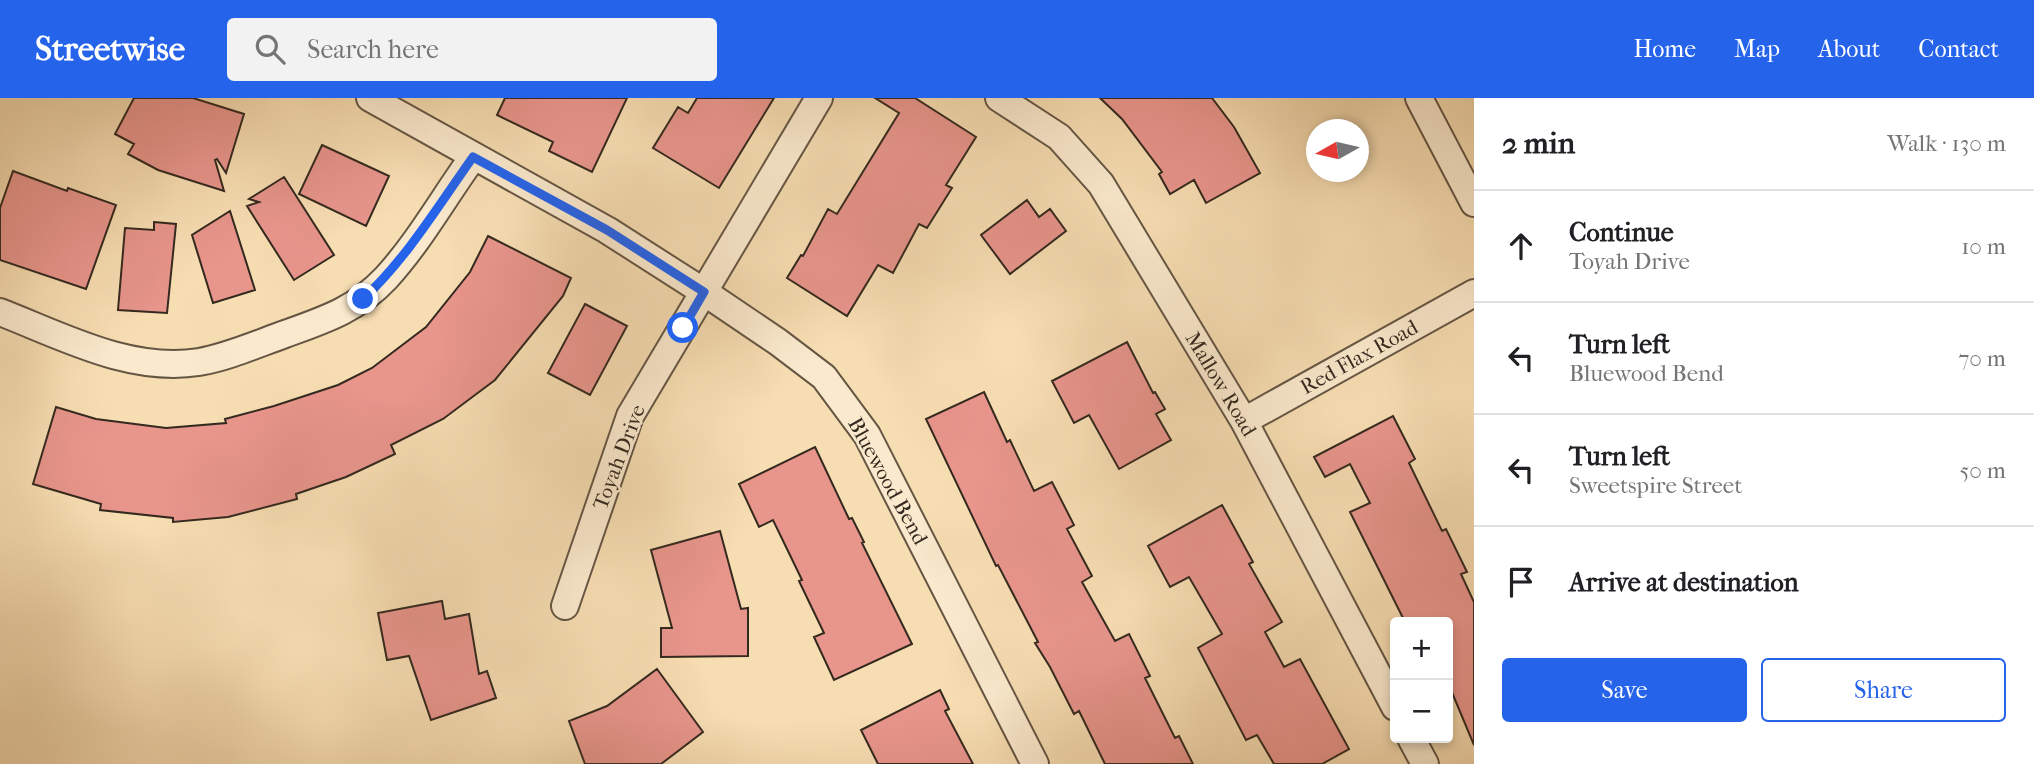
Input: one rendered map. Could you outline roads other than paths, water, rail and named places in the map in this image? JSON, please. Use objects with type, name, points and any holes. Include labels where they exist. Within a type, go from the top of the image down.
[{"type":"street","name":"Bluewood Bend","points":[[370,98],[607,230],[778,342],[824,377],[867,435],[1035,764]]},
{"type":"street","name":"Toyah Drive","points":[[565,606],[631,416],[819,98]]},
{"type":"street","name":"Mallow Road","points":[[999,98],[1059,137],[1101,184],[1244,421],[1390,698]]},
{"type":"street","points":[[1419,98],[1474,203]]},
{"type":"street","points":[[0,312],[104,352],[136,361],[172,364],[200,362],[230,353],[338,315],[363,299],[386,278],[410,248],[473,157]]},
{"type":"street","name":"Red Flax Road","points":[[1244,421],[1474,293]]},
{"type":"street","points":[[1414,743],[1425,764]]}]
